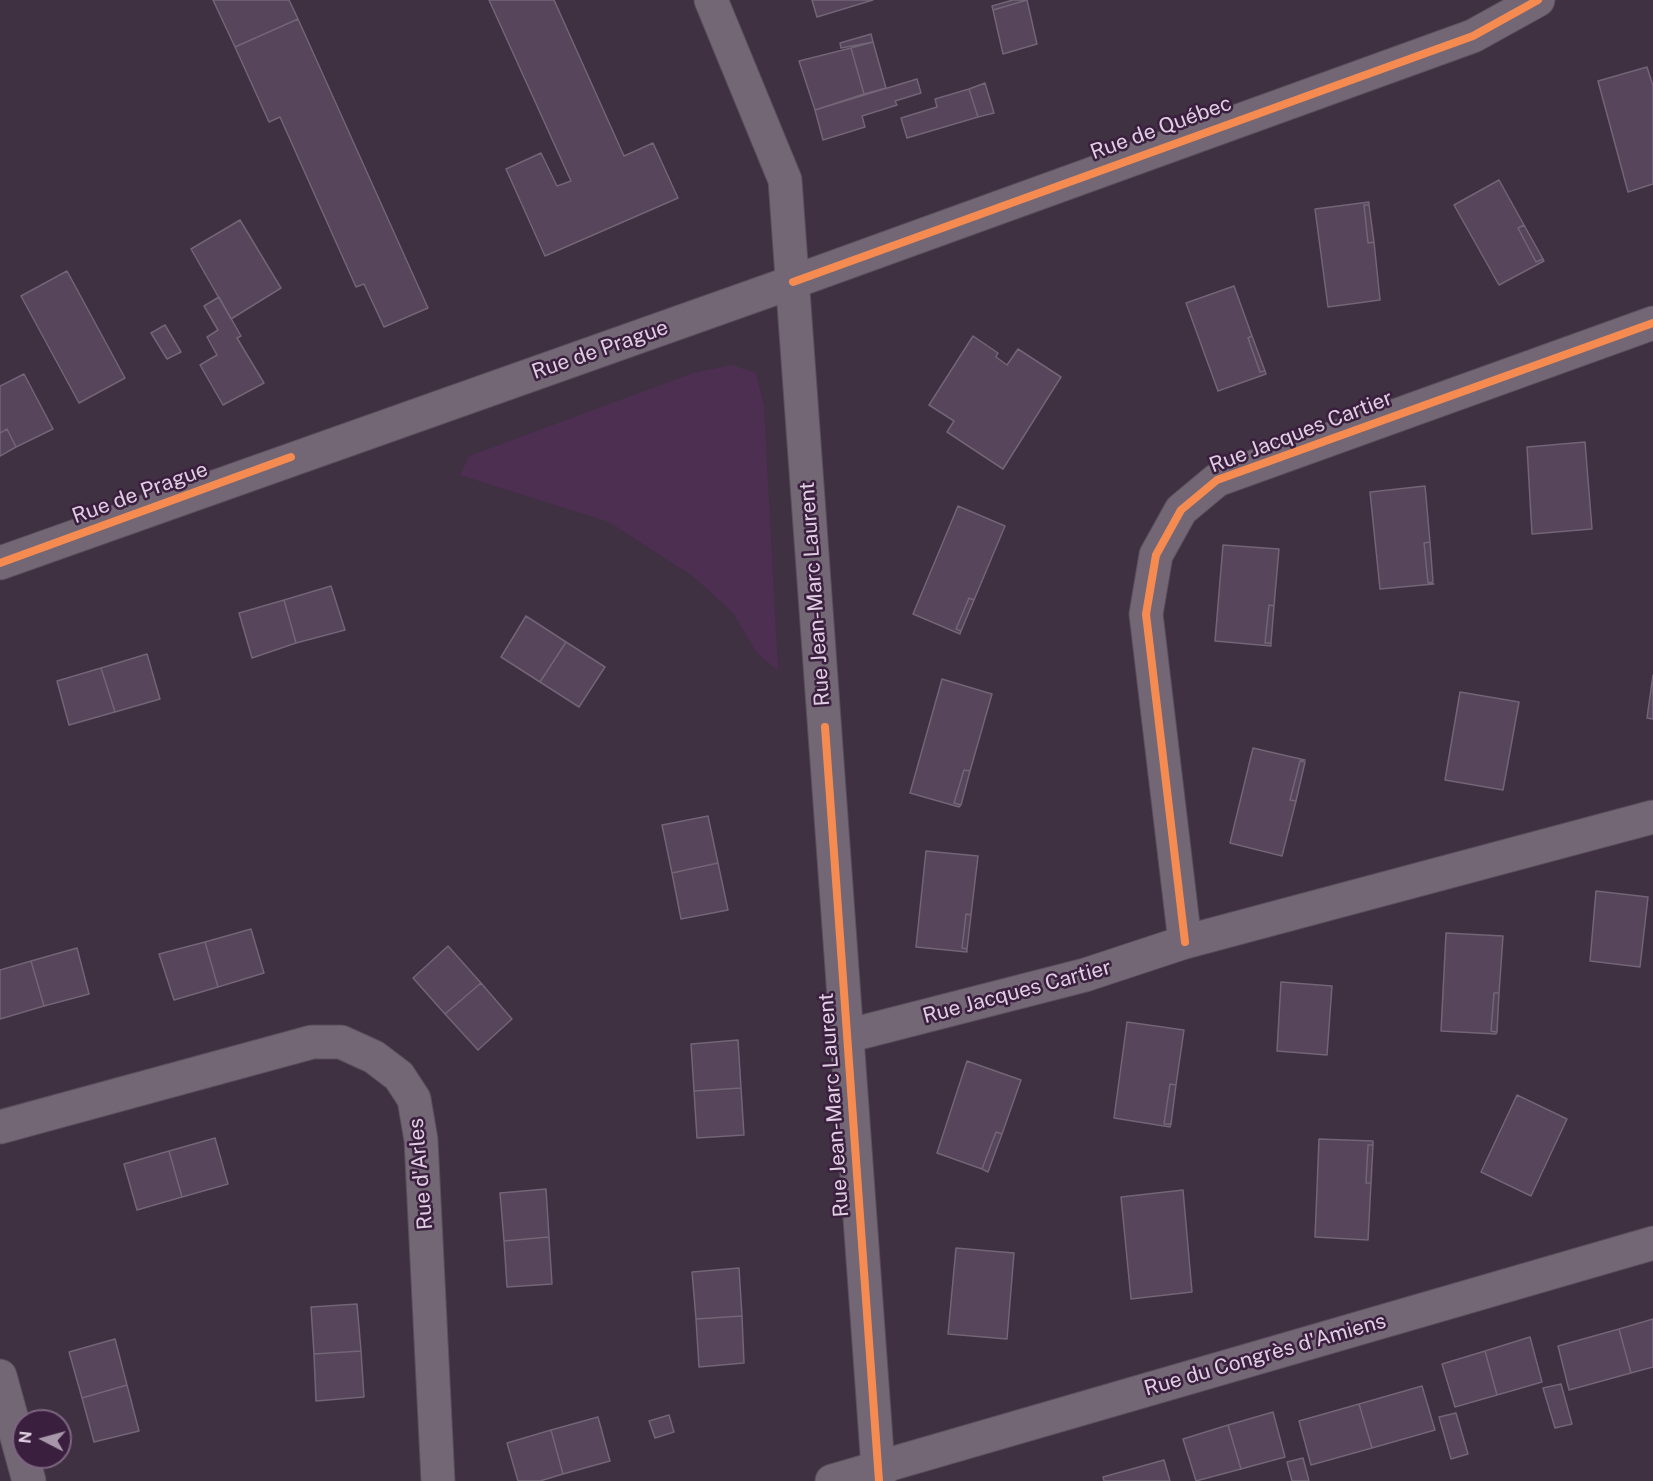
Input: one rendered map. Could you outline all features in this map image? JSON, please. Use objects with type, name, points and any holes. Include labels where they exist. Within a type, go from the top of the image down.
[{"type":"street","name":"Rue Jean-Marc Laurent","points":[[711,0],[785,180],[878,1474]]},
{"type":"street","name":"Rue de Québec","points":[[793,282],[1473,36],[1538,0]]},
{"type":"street","name":"Rue de Prague","points":[[0,562],[793,282]]},
{"type":"street","name":"Rue Jacques Cartier","points":[[1185,942],[1146,614],[1156,555],[1181,510],[1217,480],[1653,323]]},
{"type":"street","name":"Rue Jacques Cartier","points":[[847,1036],[1085,975],[1185,942],[1653,817]]},
{"type":"street","name":"Rue d'Arles","points":[[0,1127],[312,1042],[341,1042],[374,1057],[399,1076],[414,1099],[421,1140],[438,1481]]},
{"type":"street","name":"Rue du Congrès d'Amiens","points":[[832,1481],[878,1474],[1653,1243]]},
{"type":"street","points":[[0,1376],[28,1481]]},
{"type":"shaded area","points":[[732,365],[756,373],[764,406],[778,671],[757,653],[733,613],[694,577],[609,522],[460,475],[469,456],[693,373]]},
{"type":"building","points":[[213,0],[289,0],[298,19],[235,47]]},
{"type":"building","points":[[489,0],[554,0],[624,156],[653,143],[678,198],[545,256],[506,169],[541,153],[557,186],[571,181]]},
{"type":"building","points":[[812,0],[873,0],[817,17]]},
{"type":"building","points":[[1013,0],[1027,0],[993,10],[992,6]]},
{"type":"building","points":[[1027,0],[1037,44],[1003,54],[993,10]]},
{"type":"building","points":[[298,19],[428,308],[384,327],[364,284],[356,287],[280,117],[269,122],[235,47]]},
{"type":"building","points":[[871,34],[873,42],[841,48],[840,43]]},
{"type":"building","points":[[873,42],[886,88],[864,94],[851,48]]},
{"type":"building","points":[[851,48],[864,94],[815,110],[799,61]]},
{"type":"building","points":[[1647,67],[1653,86],[1653,184],[1628,192],[1598,81]]},
{"type":"building","points":[[917,79],[921,93],[895,101],[897,105],[862,116],[865,127],[823,140],[815,110]]},
{"type":"building","points":[[985,83],[994,113],[978,117],[969,89]]},
{"type":"building","points":[[969,89],[978,117],[907,138],[901,118],[937,107],[935,99]]},
{"type":"building","points":[[1499,180],[1524,225],[1518,228],[1536,262],[1543,259],[1544,261],[1499,285],[1454,205]]},
{"type":"building","points":[[1369,202],[1369,205],[1364,205],[1368,243],[1374,242],[1380,300],[1328,307],[1315,209]]},
{"type":"building","points":[[1364,205],[1369,205],[1374,242],[1368,243]]},
{"type":"building","points":[[240,220],[281,288],[231,319],[191,249]]},
{"type":"building","points":[[1524,225],[1543,259],[1536,262],[1518,228]]},
{"type":"building","points":[[67,271],[125,378],[79,403],[21,296]]},
{"type":"building","points":[[1234,286],[1252,336],[1248,338],[1260,372],[1265,371],[1266,374],[1218,391],[1186,303]]},
{"type":"building","points":[[219,297],[241,336],[237,338],[264,383],[223,405],[200,365],[217,355],[207,337],[218,330],[204,306]]},
{"type":"building","points":[[165,325],[181,352],[167,359],[151,333]]},
{"type":"building","points":[[973,336],[998,353],[996,357],[1007,365],[1018,349],[1061,377],[1003,469],[947,432],[954,421],[929,405]]},
{"type":"building","points":[[1252,336],[1265,371],[1260,372],[1248,338]]},
{"type":"building","points":[[24,374],[53,429],[16,447],[7,429],[0,433],[0,386]]},
{"type":"building","points":[[7,429],[16,447],[0,456],[0,433]]},
{"type":"building","points":[[1585,442],[1592,529],[1532,534],[1527,447]]},
{"type":"building","points":[[1425,486],[1430,542],[1424,543],[1428,583],[1434,584],[1380,589],[1370,492]]},
{"type":"building","points":[[958,506],[1005,526],[974,600],[969,598],[956,629],[961,631],[960,634],[913,614]]},
{"type":"building","points":[[1430,542],[1433,582],[1428,583],[1424,543]]},
{"type":"building","points":[[1223,545],[1279,549],[1274,606],[1269,605],[1265,643],[1271,643],[1271,646],[1215,641]]},
{"type":"building","points":[[331,586],[345,630],[296,643],[284,600]]},
{"type":"building","points":[[969,598],[974,600],[961,631],[956,629]]},
{"type":"building","points":[[284,600],[296,643],[252,658],[239,613]]},
{"type":"building","points":[[1269,605],[1274,606],[1271,643],[1265,643]]},
{"type":"building","points":[[526,616],[566,642],[540,682],[501,657]]},
{"type":"building","points":[[566,642],[605,667],[579,707],[540,682]]},
{"type":"building","points":[[147,654],[160,699],[115,712],[101,668]]},
{"type":"building","points":[[101,668],[115,712],[69,725],[57,681]]},
{"type":"building","points":[[1653,675],[1653,719],[1647,718]]},
{"type":"building","points":[[942,679],[992,694],[970,771],[964,770],[954,803],[961,805],[959,807],[910,793]]},
{"type":"building","points":[[1460,692],[1519,702],[1503,790],[1445,780]]},
{"type":"building","points":[[1253,748],[1305,760],[1300,761],[1290,800],[1296,801],[1282,856],[1230,843]]},
{"type":"building","points":[[1300,761],[1305,762],[1296,801],[1290,800]]},
{"type":"building","points":[[964,770],[970,771],[961,805],[954,803]]},
{"type":"building","points":[[708,816],[718,863],[672,873],[662,825]]},
{"type":"building","points":[[926,851],[978,856],[971,915],[966,914],[962,948],[967,949],[967,952],[916,947]]},
{"type":"building","points":[[718,863],[728,910],[681,919],[672,873]]},
{"type":"building","points":[[1596,891],[1648,897],[1640,967],[1590,961]]},
{"type":"building","points":[[966,914],[971,915],[967,949],[962,948]]},
{"type":"building","points":[[251,929],[264,973],[218,987],[205,942]]},
{"type":"building","points":[[1446,933],[1503,936],[1499,993],[1494,993],[1491,1031],[1497,1032],[1496,1034],[1441,1031]]},
{"type":"building","points":[[205,942],[218,987],[174,1000],[159,954]]},
{"type":"building","points":[[448,946],[481,983],[445,1014],[413,978]]},
{"type":"building","points":[[77,948],[89,994],[44,1006],[31,961]]},
{"type":"building","points":[[31,961],[44,1006],[0,1019],[0,970]]},
{"type":"building","points":[[1281,982],[1332,986],[1327,1055],[1277,1051]]},
{"type":"building","points":[[481,983],[512,1019],[478,1050],[445,1014]]},
{"type":"building","points":[[1494,993],[1499,993],[1497,1032],[1491,1031]]},
{"type":"building","points":[[1127,1022],[1184,1030],[1176,1085],[1170,1084],[1164,1124],[1171,1124],[1170,1127],[1114,1118]]},
{"type":"building","points":[[738,1040],[741,1088],[694,1091],[691,1044]]},
{"type":"building","points":[[967,1061],[1021,1080],[1002,1134],[996,1132],[982,1169],[937,1153]]},
{"type":"building","points":[[1170,1084],[1176,1085],[1171,1124],[1164,1124]]},
{"type":"building","points":[[741,1088],[744,1135],[697,1138],[694,1091]]},
{"type":"building","points":[[1517,1095],[1567,1119],[1531,1196],[1481,1172]]},
{"type":"building","points":[[996,1132],[1002,1134],[988,1172],[982,1169]]},
{"type":"building","points":[[215,1138],[228,1184],[182,1197],[169,1151]]},
{"type":"building","points":[[1319,1139],[1373,1141],[1373,1145],[1368,1145],[1366,1183],[1371,1183],[1368,1240],[1315,1237]]},
{"type":"building","points":[[1368,1145],[1373,1145],[1371,1183],[1366,1183]]},
{"type":"building","points":[[169,1151],[182,1197],[137,1210],[124,1164]]},
{"type":"building","points":[[546,1189],[549,1237],[504,1241],[500,1193]]},
{"type":"building","points":[[1183,1190],[1192,1292],[1131,1299],[1121,1197]]},
{"type":"building","points":[[549,1237],[552,1284],[507,1287],[504,1241]]},
{"type":"building","points":[[956,1248],[1014,1253],[1007,1339],[948,1334]]},
{"type":"building","points":[[739,1268],[742,1316],[696,1319],[692,1272]]},
{"type":"building","points":[[357,1304],[361,1351],[314,1354],[311,1307]]},
{"type":"building","points":[[742,1316],[744,1363],[699,1367],[696,1319]]},
{"type":"building","points":[[1653,1319],[1653,1367],[1631,1373],[1619,1329]]},
{"type":"building","points":[[1619,1329],[1631,1373],[1569,1390],[1558,1346]]},
{"type":"building","points":[[1530,1337],[1542,1382],[1497,1395],[1485,1351]]},
{"type":"building","points":[[115,1339],[127,1385],[82,1398],[69,1352]]},
{"type":"building","points":[[361,1351],[364,1397],[316,1401],[314,1354]]},
{"type":"building","points":[[1485,1351],[1497,1395],[1455,1407],[1442,1364]]},
{"type":"building","points":[[1561,1384],[1572,1424],[1555,1428],[1543,1388]]},
{"type":"building","points":[[127,1385],[139,1431],[94,1442],[82,1398]]},
{"type":"building","points":[[1422,1386],[1435,1430],[1372,1448],[1359,1404]]},
{"type":"building","points":[[1359,1404],[1372,1448],[1311,1465],[1299,1421]]},
{"type":"building","points":[[1273,1412],[1285,1457],[1241,1469],[1228,1425]]},
{"type":"building","points":[[1456,1413],[1468,1454],[1451,1459],[1439,1417]]},
{"type":"building","points":[[669,1415],[674,1432],[655,1438],[649,1421]]},
{"type":"building","points":[[598,1417],[610,1461],[563,1474],[551,1430]]},
{"type":"building","points":[[1228,1425],[1241,1469],[1196,1481],[1183,1439]]},
{"type":"building","points":[[551,1430],[563,1474],[540,1481],[518,1481],[507,1443]]},
{"type":"building","points":[[1303,1458],[1309,1481],[1292,1481],[1287,1462]]},
{"type":"building","points":[[1164,1460],[1170,1481],[1104,1481],[1103,1477]]},
{"type":"cycle path","points":[[793,282],[1473,36],[1538,0]]},
{"type":"cycle path","points":[[1185,942],[1146,614],[1156,555],[1181,510],[1217,480],[1653,323]]},
{"type":"cycle path","points":[[0,563],[291,457]]},
{"type":"cycle path","points":[[825,727],[879,1481]]}]
